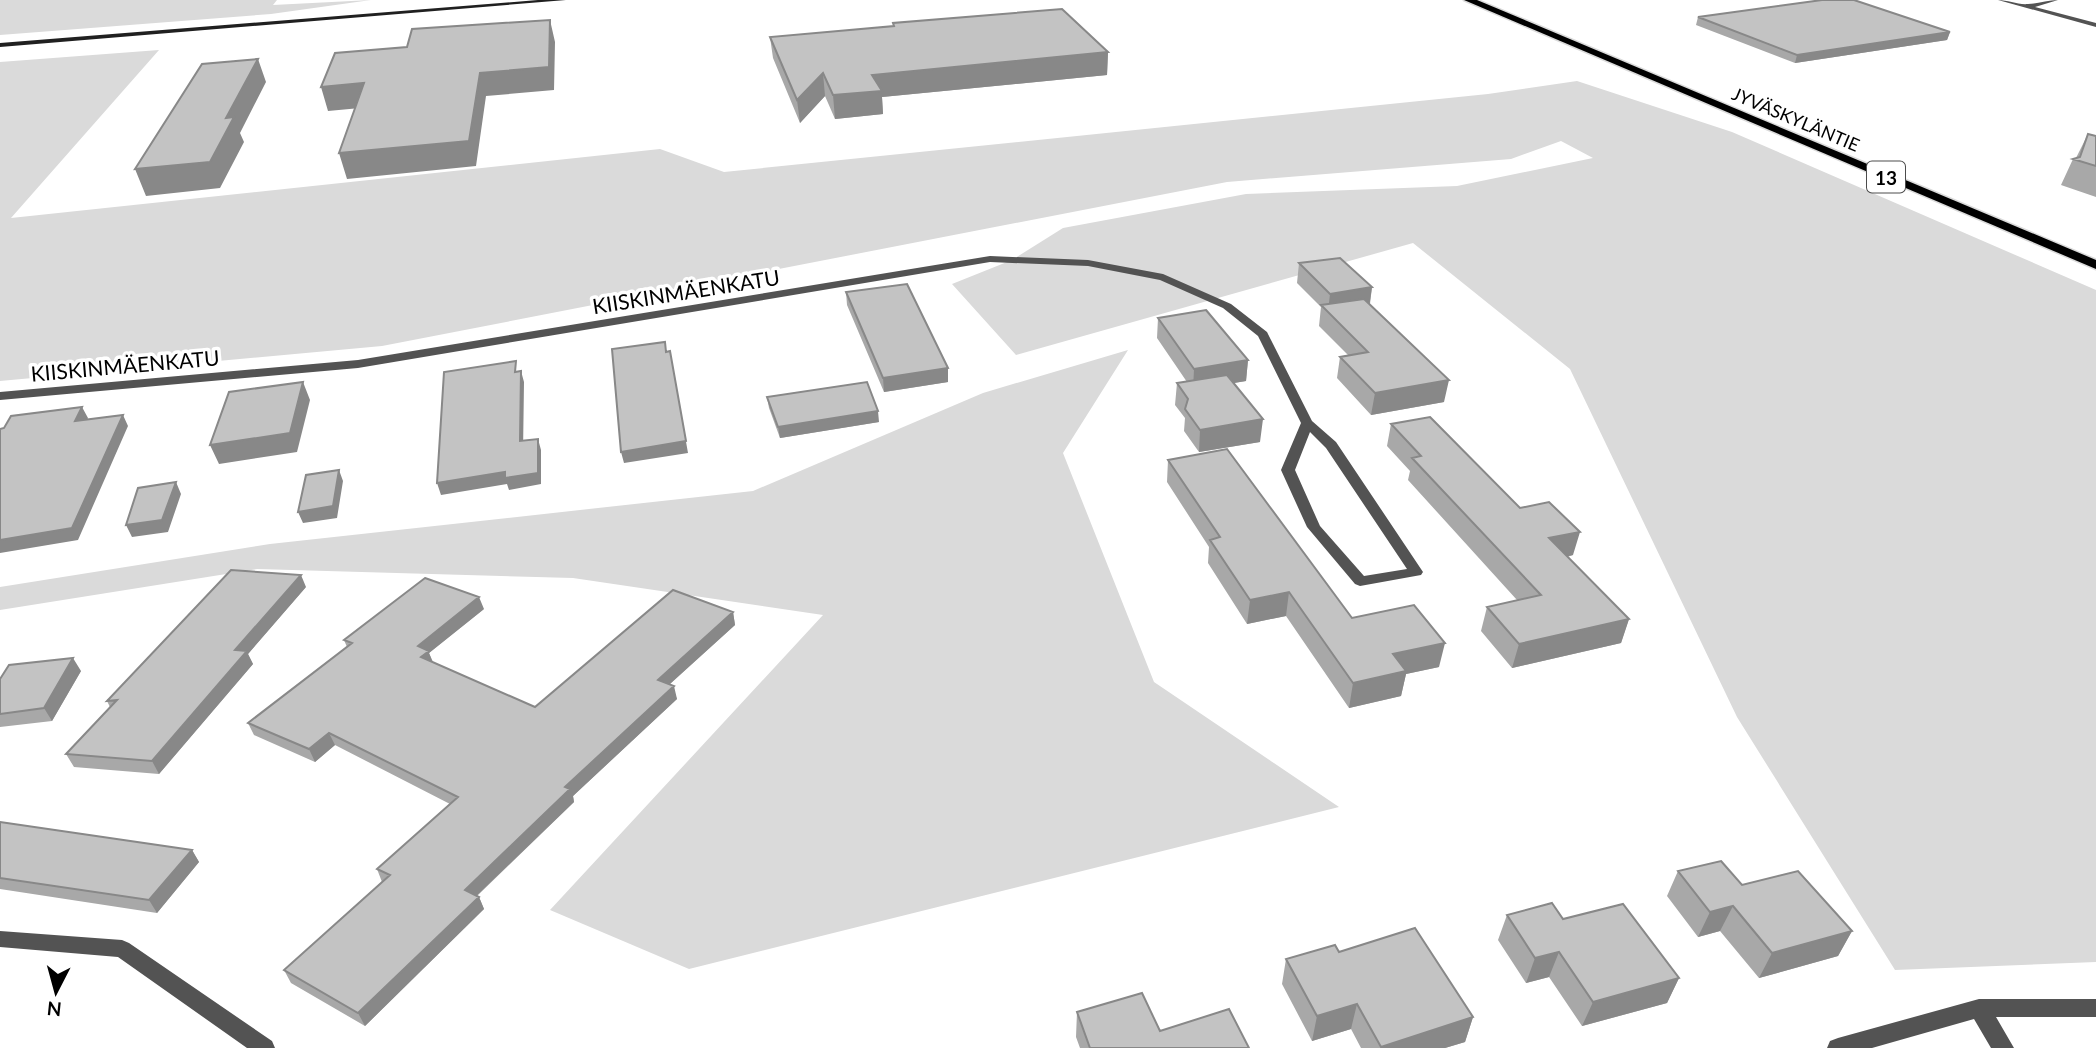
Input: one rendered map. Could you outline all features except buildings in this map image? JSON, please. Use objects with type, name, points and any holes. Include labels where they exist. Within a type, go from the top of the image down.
[{"type":"highway","name":"JYVÄSKYLÄNTIE","points":[[1469,0],[2096,265]]},
{"type":"highway","name":"JYVÄSKYLÄNTIE","points":[[1493,0],[1677,87]]},
{"type":"main road","points":[[0,44],[563,0]]},
{"type":"street","points":[[2001,0],[2096,25]]},
{"type":"street","points":[[2026,7],[2055,0]]},
{"type":"street","name":"KIISKINMÄENKATU","points":[[0,396],[358,364],[990,259],[1088,263],[1163,277],[1227,306],[1263,334],[1307,423],[1331,445],[1416,572],[1360,581],[1314,527],[1288,470],[1307,423]]},
{"type":"street","points":[[0,939],[122,949],[264,1048]]},
{"type":"street","points":[[1838,1048],[1979,1008],[2096,1009]]},
{"type":"street","points":[[1979,1008],[2003,1048]]},
{"type":"shaded area","points":[[0,0],[277,0],[273,5],[371,0],[271,14],[0,35]]},
{"type":"shaded area","points":[[159,50],[11,218],[660,149],[724,172],[1488,94],[1577,81],[1732,132],[2096,290],[2096,962],[1895,970],[1737,717],[1570,369],[1413,243],[1016,355],[952,284],[1012,260],[1063,228],[1246,194],[1457,186],[1593,158],[1561,141],[1511,159],[1227,182],[382,346],[0,381],[0,62]]},
{"type":"shaded area","points":[[1128,350],[1063,453],[1154,682],[1339,807],[689,969],[550,910],[823,615],[573,578],[257,569],[0,610],[0,587],[270,544],[753,491],[983,393]]}]
